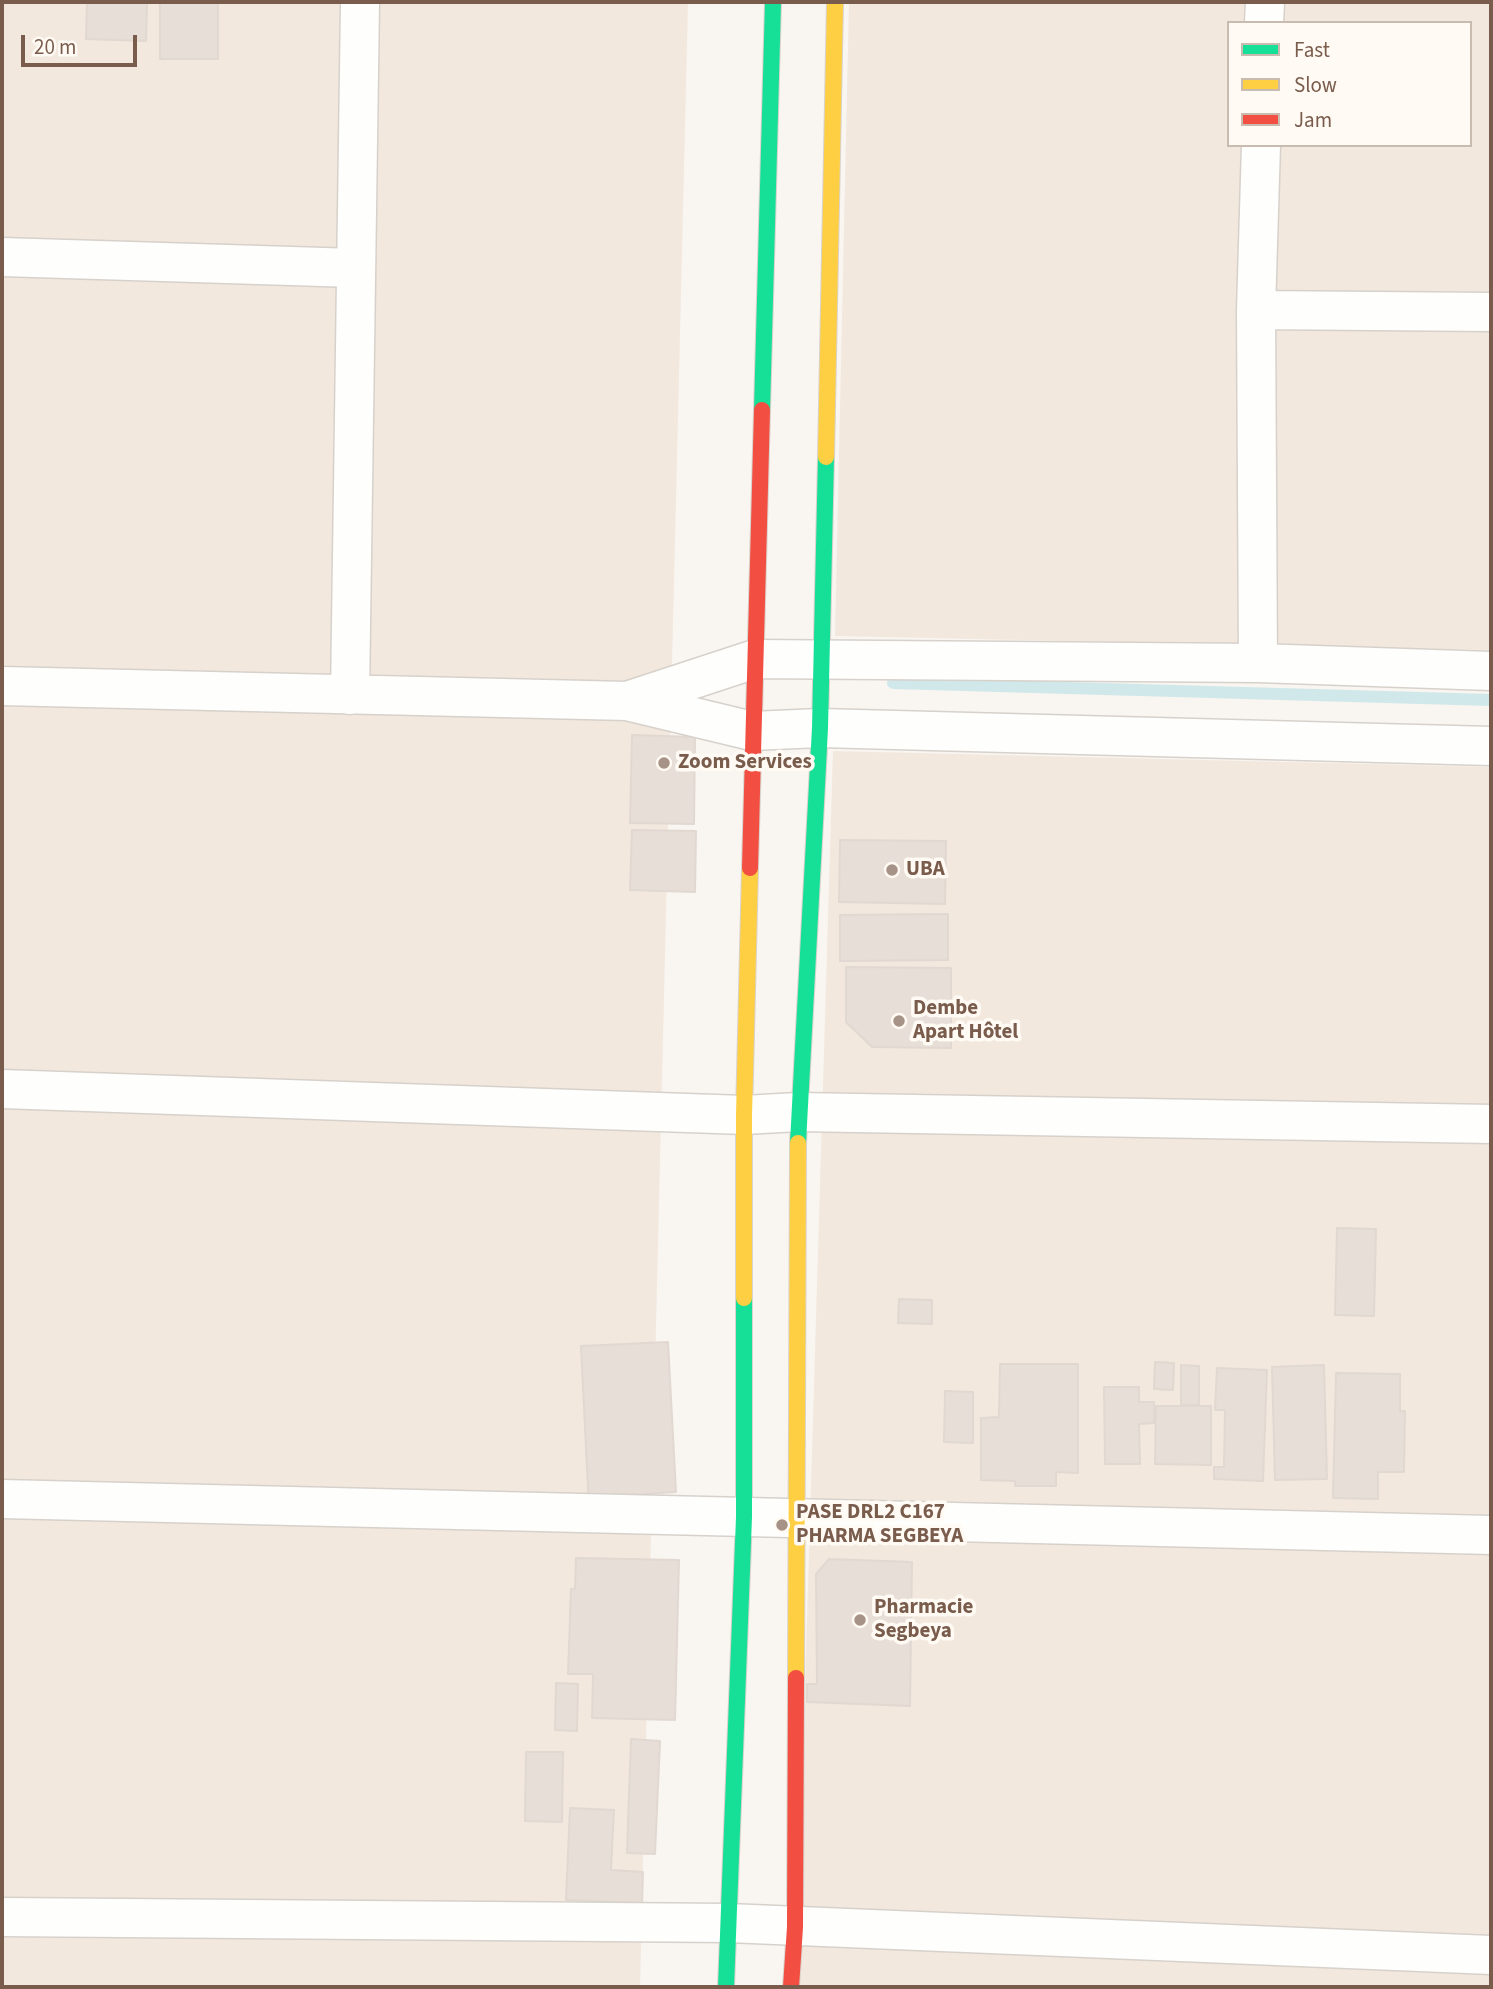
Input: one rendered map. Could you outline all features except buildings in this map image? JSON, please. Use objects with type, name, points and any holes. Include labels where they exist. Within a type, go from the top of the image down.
[{"type":"main road","points":[[726,1987],[744,1517],[744,1115],[752,731],[757,702],[755,659],[773,2]]},
{"type":"main road","points":[[791,1987],[795,1927],[798,1112],[820,729],[835,2]]},
{"type":"street","points":[[350,695],[360,2]]},
{"type":"street","points":[[1265,2],[1265,21]]},
{"type":"street","points":[[1258,663],[1256,310],[1261,147]]},
{"type":"street","points":[[2,257],[355,268]]},
{"type":"street","points":[[1256,310],[1491,312]]},
{"type":"street","points":[[627,701],[755,659],[1258,663],[1491,671]]},
{"type":"street","points":[[2,686],[627,701],[752,731],[820,729],[1491,746]]},
{"type":"street","points":[[2,1089],[744,1115],[798,1112],[1491,1124]]},
{"type":"street","points":[[2,1499],[1491,1535]]},
{"type":"street","points":[[2,1917],[728,1923],[1491,1955]]},
{"type":"shaded area","points":[[2,2],[688,2],[640,1987],[2,1987]]},
{"type":"shaded area","points":[[849,2],[1491,2],[1491,650],[835,636]]},
{"type":"shaded area","points":[[833,751],[1491,767],[1491,1987],[796,1987]]},
{"type":"waterway","points":[[893,683],[1491,700]]},
{"type":"traffic: fast","points":[[762,410],[773,2]]},
{"type":"traffic: fast","points":[[798,1143],[820,728],[826,457]]},
{"type":"traffic: fast","points":[[726,1987],[744,1517],[744,1298]]},
{"type":"traffic: slow","points":[[826,457],[835,2]]},
{"type":"traffic: slow","points":[[744,1298],[744,1115],[750,868]]},
{"type":"traffic: slow","points":[[796,1678],[798,1143]]},
{"type":"traffic: jam","points":[[750,868],[762,410]]},
{"type":"traffic: jam","points":[[791,1987],[795,1927],[796,1678]]},
{"type":"place","name":"Zoom Services","points":[[664,763]]},
{"type":"place","name":"UBA","points":[[892,870]]},
{"type":"place","name":"Dembe Apart Hôtel","points":[[899,1021]]},
{"type":"place","name":"PASE DRL2 C167 PHARMA SEGBEYA","points":[[782,1525]]},
{"type":"place","name":"Pharmacie Segbeya","points":[[860,1620]]}]
